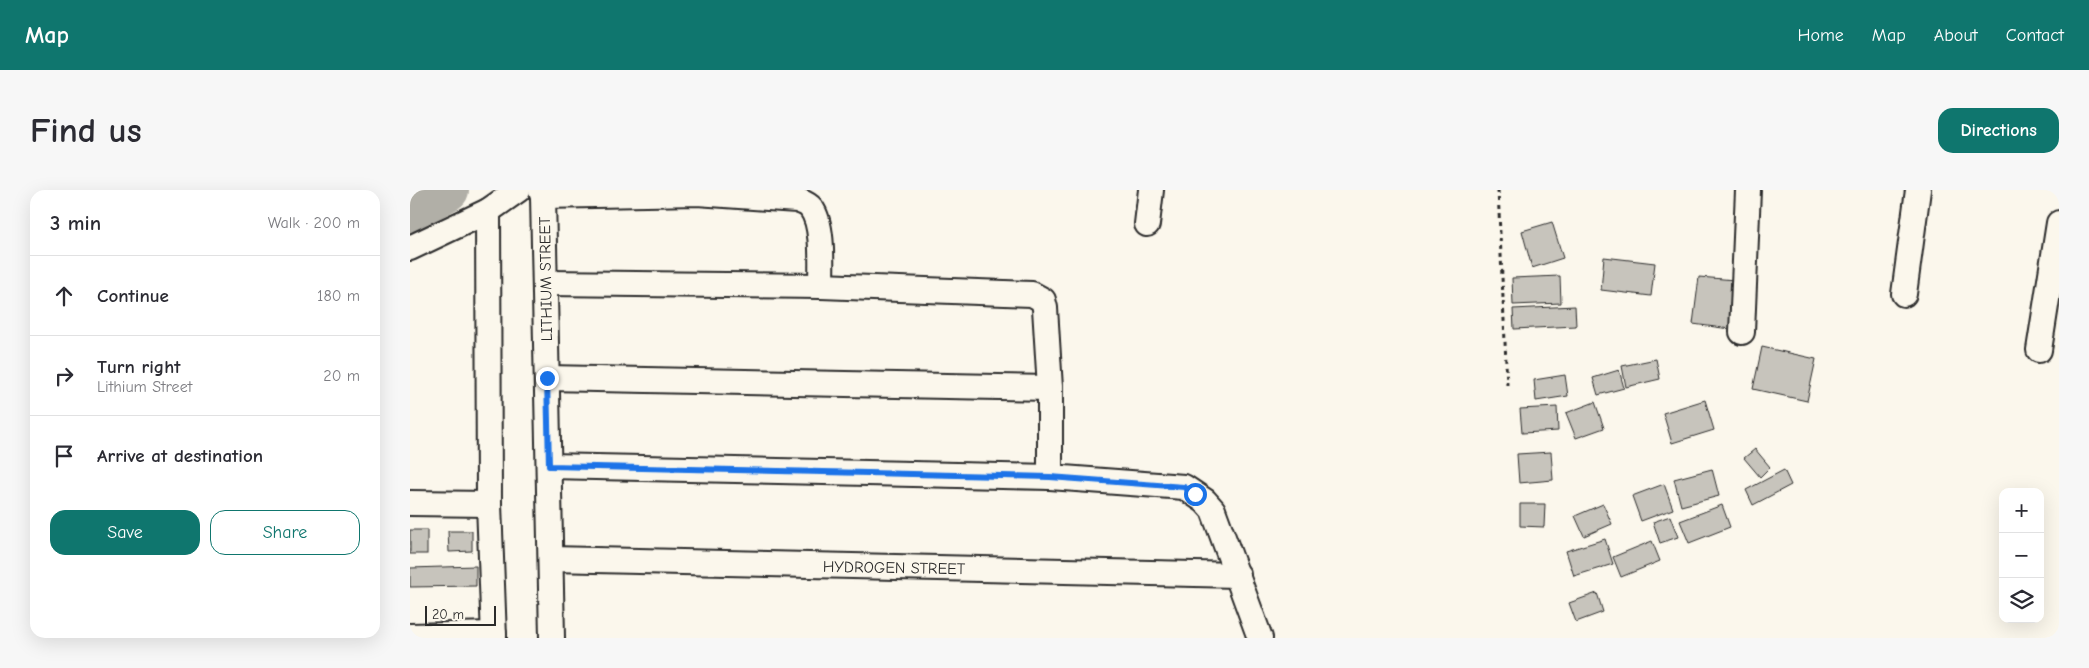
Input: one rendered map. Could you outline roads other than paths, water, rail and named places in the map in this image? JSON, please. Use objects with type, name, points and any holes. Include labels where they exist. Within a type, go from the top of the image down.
[{"type":"street","points":[[1147,224],[1151,190]]},
{"type":"street","points":[[1742,332],[1748,190]]},
{"type":"street","points":[[1904,294],[1918,190]]},
{"type":"street","points":[[542,193],[700,192],[804,195],[816,217],[821,252],[821,286]]},
{"type":"street","name":"LITHIUM STREET","points":[[542,193],[546,283],[552,638]]},
{"type":"street","points":[[410,248],[502,198]]},
{"type":"street","points":[[419,637],[494,636],[489,504],[502,198]]},
{"type":"street","points":[[2039,350],[2059,224]]},
{"type":"street","points":[[546,283],[821,286],[1032,294],[1042,300],[1045,308],[1050,388],[1050,477]]},
{"type":"street","points":[[547,378],[1050,388]]},
{"type":"street","points":[[549,466],[1050,477],[1184,487],[1205,501],[1213,510],[1260,638]]},
{"type":"street","points":[[410,502],[489,504]]},
{"type":"street","name":"HYDROGEN STREET","points":[[551,560],[1238,575]]},
{"type":"waterway","points":[[410,211],[448,190]]}]
